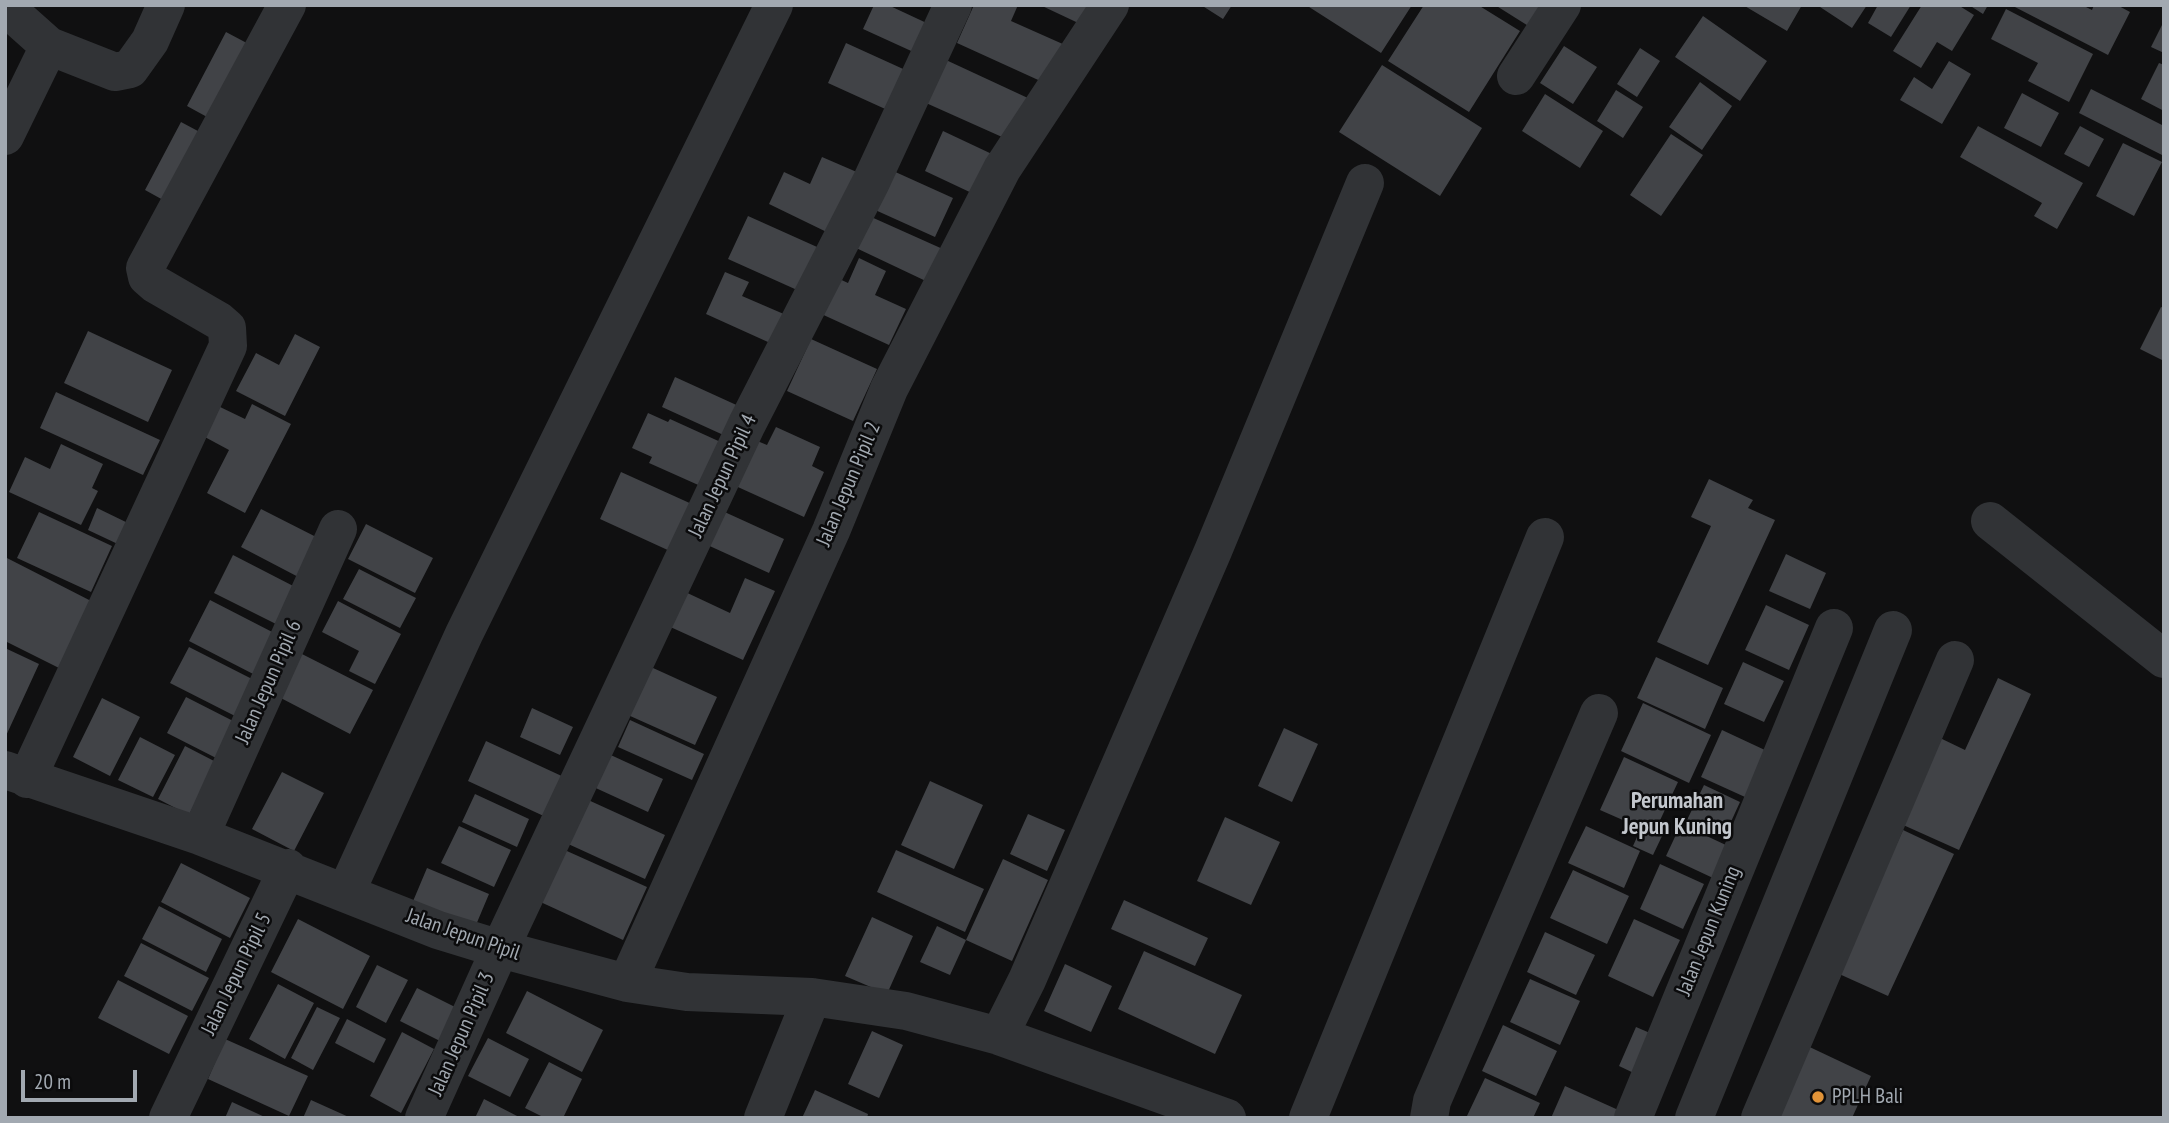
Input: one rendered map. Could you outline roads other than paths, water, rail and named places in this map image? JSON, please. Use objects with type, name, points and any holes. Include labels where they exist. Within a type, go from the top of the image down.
[{"type":"street","points":[[7,5],[12,13],[49,46],[115,72],[130,69],[150,41],[166,5]]},
{"type":"street","points":[[16,774],[228,346],[227,328],[219,320],[155,284],[147,277],[145,268],[287,5]]},
{"type":"street","points":[[346,892],[464,634],[774,5]]},
{"type":"street","name":"Jalan Jepun Pipil 4","points":[[500,949],[747,424],[871,182],[953,5]]},
{"type":"street","name":"Jalan Jepun Pipil 2","points":[[627,983],[831,531],[889,389],[1002,169],[1110,5]]},
{"type":"street","points":[[1516,76],[1562,5]]},
{"type":"street","points":[[5,136],[49,46]]},
{"type":"street","points":[[999,1035],[1027,980],[1213,551],[1365,183]]},
{"type":"street","points":[[1990,521],[2164,659]]},
{"type":"street","name":"Jalan Jepun Pipil 6","points":[[200,836],[338,529]]},
{"type":"street","points":[[1308,1118],[1545,537]]},
{"type":"street","name":"Jalan Jepun Kuning","points":[[1633,1118],[1834,628]]},
{"type":"street","points":[[1694,1118],[1893,630]]},
{"type":"street","points":[[1760,1118],[1955,660]]},
{"type":"street","points":[[1429,1118],[1432,1101],[1600,713]]},
{"type":"street","name":"Jalan Jepun Pipil","points":[[16,774],[200,836],[288,868],[438,930],[500,949],[627,983],[687,992],[812,997],[906,1011],[999,1035],[1225,1117]]},
{"type":"street","name":"Jalan Jepun Pipil 5","points":[[168,1118],[288,868]]},
{"type":"street","name":"Jalan Jepun Pipil 3","points":[[424,1118],[500,949]]},
{"type":"street","points":[[762,1118],[812,997]]},
{"type":"place","name":"PPLH Bali","points":[[1818,1097]]},
{"type":"district","name":"Perumahan Jepun Kuning","points":[[1677,814]]}]
